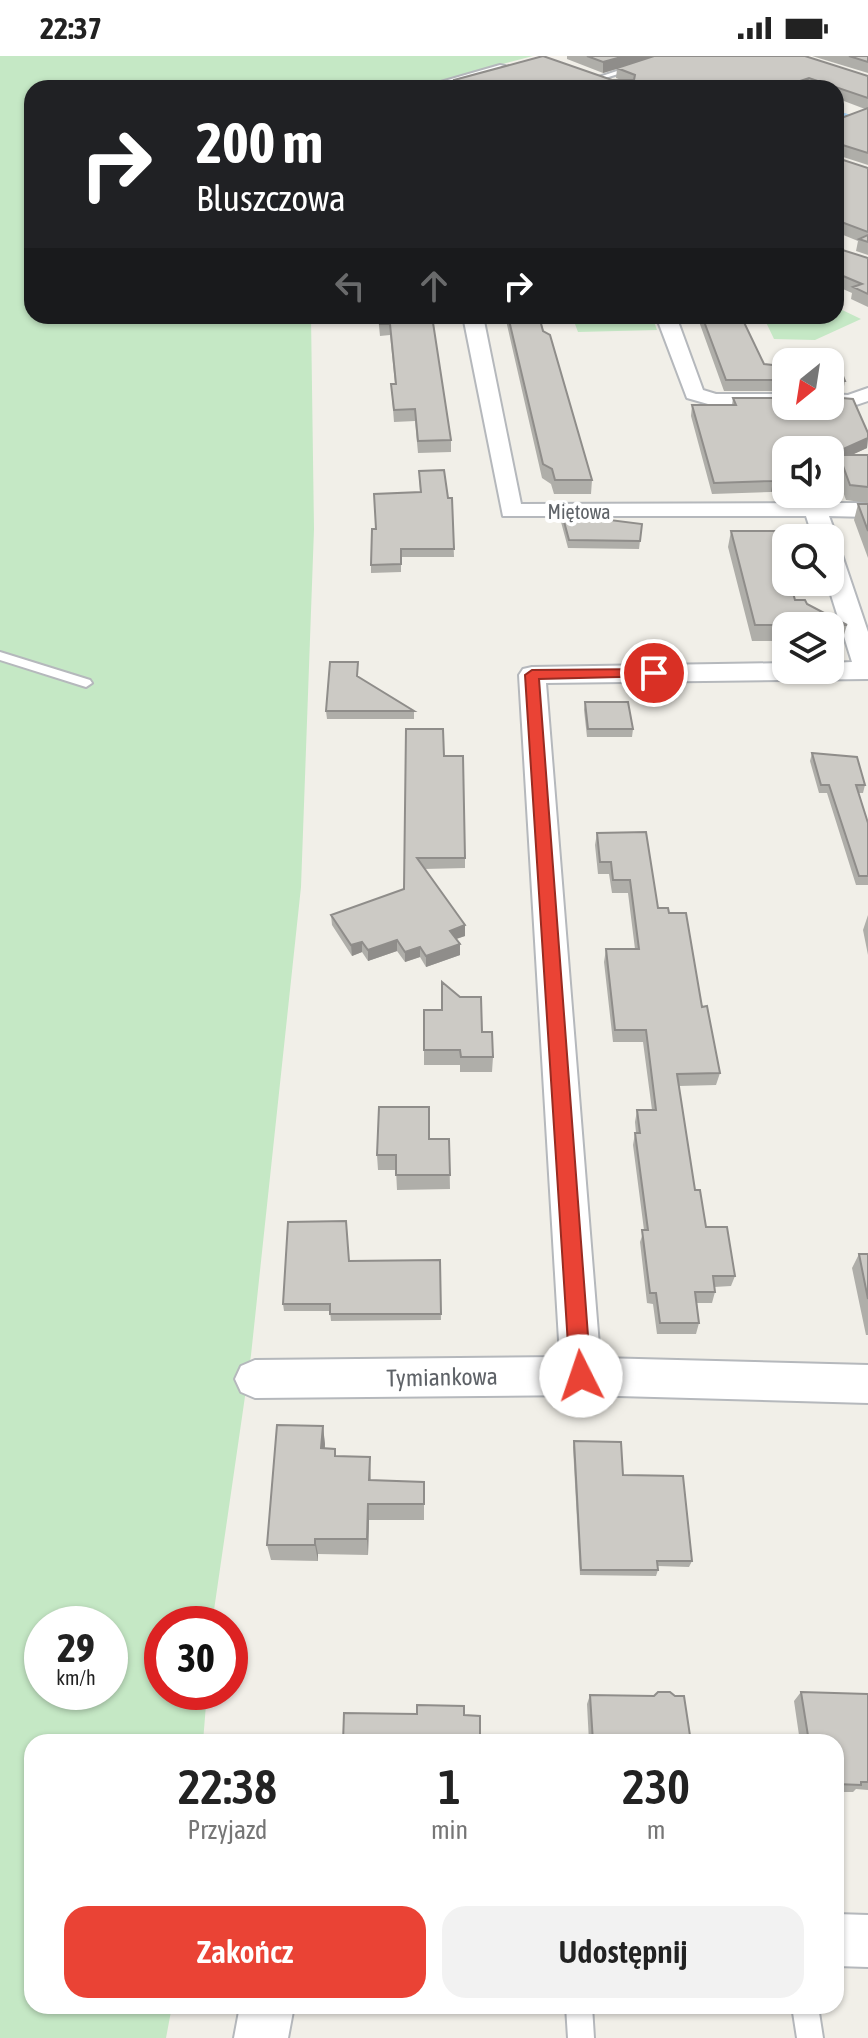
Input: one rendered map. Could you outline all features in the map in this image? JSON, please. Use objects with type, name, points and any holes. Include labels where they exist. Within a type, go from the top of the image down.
[{"type":"street","points":[[459,80],[514,66]]},
{"type":"street","points":[[592,76],[603,80]]},
{"type":"street","name":"Miętowa","points":[[475,324],[511,511],[815,509]]},
{"type":"street","points":[[669,324],[694,394],[715,400],[772,400]]},
{"type":"street","points":[[844,401],[868,394]]},
{"type":"street","points":[[820,524],[815,509],[868,510]]},
{"type":"street","points":[[581,1376],[532,675],[868,671],[843,596]]},
{"type":"street","name":"Tymiankowa","points":[[255,1379],[581,1376],[868,1384]]},
{"type":"street","points":[[844,1940],[868,1941]]},
{"type":"street","points":[[261,2038],[266,2014]]},
{"type":"lane","points":[[592,76],[649,63]]},
{"type":"lane","points":[[0,656],[86,683]]},
{"type":"lane","points":[[580,2014],[581,2038]]},
{"type":"lane","points":[[806,2014],[810,2038]]},
{"type":"green space","points":[[0,56],[533,56],[442,80],[24,80],[24,324],[311,324],[314,529],[301,887],[251,1355],[215,1606],[144,1606],[144,1710],[206,1710],[204,1734],[24,1734],[24,2014],[170,2014],[166,2038],[0,2038]]},
{"type":"green space","points":[[844,311],[861,319],[815,340],[774,339],[767,324],[844,324]]},
{"type":"green space","points":[[575,324],[655,324],[657,330],[578,332]]},
{"type":"building","points":[[543,56],[612,80],[454,80]]},
{"type":"building","points":[[587,56],[625,56],[603,62]]},
{"type":"building","points":[[654,56],[805,56],[868,76],[868,98],[844,90],[844,80],[634,80],[635,75],[617,68]]},
{"type":"building","points":[[849,56],[868,56],[868,62]]},
{"type":"building","points":[[868,108],[868,153],[844,146],[844,117]]},
{"type":"building","points":[[844,160],[868,168],[868,232],[844,223]]},
{"type":"building","points":[[844,250],[868,258],[868,294],[853,287],[862,284],[844,276]]},
{"type":"building","points":[[390,324],[433,324],[451,440],[418,441],[415,409],[394,410],[391,384],[396,384]]},
{"type":"building","points":[[510,324],[541,324],[543,331],[550,335],[592,480],[555,480],[552,469],[543,464]]},
{"type":"building","points":[[705,324],[745,324],[764,364],[772,365],[772,380],[726,380]]},
{"type":"building","points":[[733,398],[772,398],[772,420],[844,420],[844,398],[853,399],[868,438],[844,449],[844,436],[772,436],[772,481],[714,483],[692,405],[736,405]]},
{"type":"building","points":[[844,455],[868,455],[868,487],[850,485],[844,469]]},
{"type":"building","points":[[444,470],[448,498],[452,498],[454,549],[401,549],[401,564],[371,565],[372,529],[376,529],[374,494],[421,492],[419,471]]},
{"type":"building","points":[[858,504],[868,504],[868,531]]},
{"type":"building","points":[[562,514],[642,524],[640,541],[569,540]]},
{"type":"building","points":[[731,531],[772,531],[772,596],[794,596],[795,600],[805,600],[822,612],[772,612],[772,625],[755,625]]},
{"type":"building","points":[[330,662],[358,662],[357,676],[414,711],[326,711]]},
{"type":"building","points":[[585,702],[628,702],[633,729],[588,729]]},
{"type":"building","points":[[406,729],[443,729],[444,756],[463,756],[465,858],[417,858],[465,925],[450,931],[460,944],[426,956],[420,947],[405,952],[397,940],[368,950],[362,942],[351,945],[331,915],[404,889]]},
{"type":"building","points":[[812,753],[857,757],[865,785],[856,785],[868,823],[868,876],[859,876],[829,785],[821,785]]},
{"type":"building","points":[[646,832],[658,908],[668,908],[669,913],[686,913],[702,1007],[707,1006],[720,1073],[677,1074],[695,1190],[700,1190],[706,1227],[727,1227],[735,1276],[713,1276],[715,1292],[695,1292],[699,1323],[660,1323],[656,1293],[650,1293],[642,1230],[648,1230],[635,1133],[640,1133],[637,1110],[656,1110],[646,1030],[615,1030],[606,949],[639,949],[630,880],[613,880],[611,862],[600,862],[597,833]]},
{"type":"building","points":[[442,982],[460,997],[481,997],[482,1032],[492,1032],[493,1057],[461,1057],[460,1050],[424,1050],[424,1010],[442,1010]]},
{"type":"building","points":[[379,1107],[429,1107],[429,1139],[449,1139],[450,1175],[396,1175],[396,1155],[377,1155]]},
{"type":"building","points":[[346,1221],[349,1261],[440,1260],[441,1314],[330,1314],[330,1304],[283,1304],[288,1222]]},
{"type":"building","points":[[859,1254],[868,1254],[868,1299]]},
{"type":"building","points":[[277,1425],[323,1426],[321,1448],[335,1449],[335,1456],[370,1457],[369,1480],[424,1482],[424,1504],[368,1504],[367,1539],[315,1539],[315,1545],[267,1545]]},
{"type":"building","points":[[574,1441],[621,1442],[623,1475],[683,1476],[692,1561],[657,1561],[658,1570],[581,1570]]},
{"type":"building","points":[[658,1692],[670,1692],[675,1696],[684,1696],[690,1734],[592,1734],[590,1695],[654,1696]]},
{"type":"building","points":[[801,1692],[868,1694],[868,1782],[844,1784],[844,1734],[808,1734]]},
{"type":"building","points":[[417,1705],[464,1706],[464,1715],[480,1716],[480,1734],[343,1734],[344,1713],[417,1714]]},
{"type":"waterway","points":[[844,116],[868,123]]},
{"type":"route","points":[[581,1376],[532,675],[654,673]]}]
